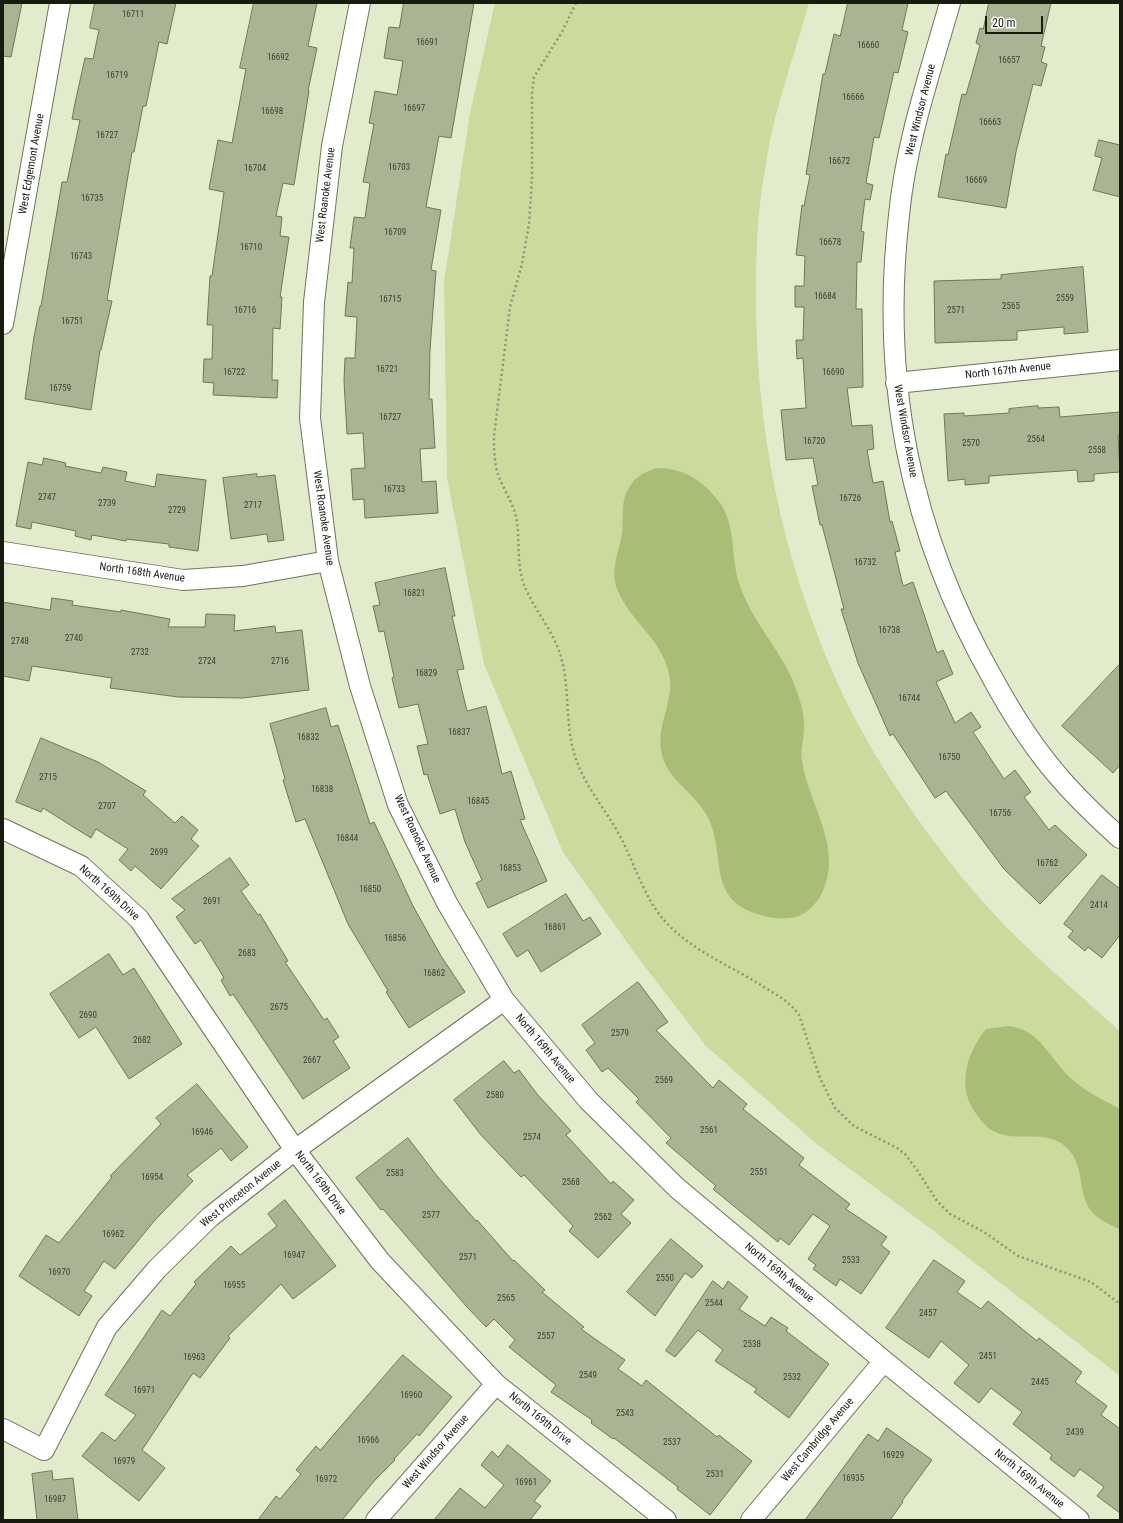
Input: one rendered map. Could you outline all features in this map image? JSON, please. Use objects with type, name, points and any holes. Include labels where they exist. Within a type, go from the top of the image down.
[{"type":"street","name":"West Edgemont Avenue","points":[[3,324],[60,3]]},
{"type":"street","name":"West Roanoke Avenue","points":[[360,3],[332,146],[314,302],[310,418],[328,562],[360,686],[398,805],[447,903],[504,1000]]},
{"type":"street","name":"West Windsor Avenue","points":[[950,3],[916,118],[899,213],[894,268],[896,383],[908,462],[920,506],[940,568],[960,617],[979,655],[1026,734],[1059,778],[1117,830]]},
{"type":"street","name":"North 167th Avenue","points":[[896,383],[1120,360]]},
{"type":"street","name":"North 168th Avenue","points":[[3,552],[183,580],[243,576],[328,562]]},
{"type":"street","name":"North 169th Drive","points":[[3,829],[81,866],[139,919],[295,1150],[380,1261],[496,1384],[666,1520]]},
{"type":"street","name":"West Princeton Avenue","points":[[3,1429],[44,1450],[106,1328],[157,1269],[210,1217],[295,1150],[504,1000]]},
{"type":"street","name":"North 169th Avenue","points":[[504,1000],[589,1101],[677,1188],[884,1361],[1079,1520]]},
{"type":"street","name":"West Cambridge Avenue","points":[[751,1520],[884,1361]]},
{"type":"street","name":"West Windsor Avenue","points":[[376,1520],[496,1384]]},
{"type":"path","points":[[576,3],[562,32],[534,77],[532,93],[532,179],[530,218],[522,264],[508,323],[494,436],[494,453],[498,476],[511,502],[517,523],[519,566],[522,578],[532,601],[551,634],[561,658],[567,690],[571,738],[578,764],[592,792],[613,822],[653,904],[663,920],[682,937],[767,988],[795,1009],[799,1015],[820,1078],[828,1096],[844,1118],[865,1134],[897,1148],[904,1154],[917,1170],[937,1200],[950,1214],[977,1228],[1018,1256],[1091,1282],[1120,1304]]},
{"type":"shaded area","points":[[495,3],[809,3],[783,90],[769,144],[760,201],[758,227],[756,278],[757,342],[761,392],[767,442],[787,541],[801,589],[818,637],[838,684],[866,738],[898,790],[951,864],[987,907],[1042,962],[1120,1031],[1120,1376],[935,1232],[819,1146],[706,1046],[636,955],[563,852],[484,664],[447,478],[444,282],[470,113]]},
{"type":"shaded area","points":[[656,468],[675,470],[692,477],[707,488],[720,503],[729,522],[737,576],[745,599],[758,623],[787,669],[799,697],[804,723],[802,761],[828,846],[829,863],[827,880],[820,897],[809,910],[799,916],[781,918],[757,914],[740,906],[730,896],[723,885],[716,843],[706,814],[694,798],[673,776],[664,759],[660,739],[670,693],[669,674],[660,650],[623,602],[615,583],[614,576],[621,541],[624,503],[627,491],[638,477]]},
{"type":"shaded area","points":[[1009,1026],[1030,1033],[1045,1047],[1065,1072],[1078,1085],[1120,1109],[1120,1230],[1096,1216],[1090,1209],[1085,1200],[1077,1164],[1067,1148],[1059,1142],[1041,1137],[1013,1136],[995,1132],[983,1122],[971,1105],[965,1083],[966,1071],[973,1049],[986,1029]]},
{"type":"building","points":[[3,3],[22,3],[11,57],[3,56]]},
{"type":"building","points":[[95,3],[176,3],[167,44],[159,42],[146,106],[143,106],[134,152],[132,152],[107,300],[112,301],[100,350],[91,410],[25,399],[34,337],[41,306],[62,182],[67,182],[80,120],[72,119],[75,103],[85,58],[93,59],[99,30],[90,28]]},
{"type":"building","points":[[254,3],[317,3],[308,46],[317,48],[308,91],[294,185],[283,183],[276,216],[282,217],[280,236],[289,237],[280,297],[282,297],[280,329],[273,328],[272,380],[278,380],[277,398],[213,395],[214,383],[203,382],[204,359],[212,359],[213,325],[207,325],[210,276],[212,276],[224,192],[209,189],[218,140],[232,143],[246,69],[240,68]]},
{"type":"building","points":[[404,3],[474,3],[451,138],[439,136],[426,207],[441,210],[431,270],[436,271],[430,350],[429,399],[432,399],[435,448],[420,449],[422,482],[436,481],[438,513],[365,518],[364,499],[353,500],[351,469],[365,468],[363,433],[347,434],[344,381],[345,358],[355,358],[357,317],[345,316],[348,282],[352,283],[354,248],[350,248],[354,217],[365,218],[370,183],[363,182],[374,124],[369,123],[375,91],[397,95],[403,61],[384,58],[389,27],[399,28]]},
{"type":"building","points":[[848,3],[908,3],[902,30],[908,32],[898,73],[894,72],[879,138],[874,137],[866,183],[873,185],[870,200],[865,199],[861,231],[864,232],[861,262],[857,262],[856,309],[862,309],[863,387],[847,388],[852,426],[872,425],[874,449],[867,450],[873,483],[883,481],[890,522],[892,521],[900,551],[895,552],[903,586],[913,582],[937,653],[943,650],[953,674],[936,682],[955,723],[971,712],[981,727],[973,732],[1004,779],[1015,770],[1031,792],[1024,797],[1049,830],[1055,825],[1087,855],[1040,904],[1004,869],[946,791],[935,798],[893,734],[890,736],[858,663],[841,609],[844,609],[822,525],[820,525],[812,486],[818,485],[813,458],[786,460],[781,410],[806,408],[803,358],[797,359],[796,340],[803,340],[804,307],[795,307],[795,286],[804,286],[805,256],[796,255],[802,205],[804,206],[810,175],[806,174],[823,74],[825,74],[834,34],[840,36]]},
{"type":"building","points":[[989,3],[1051,3],[1041,46],[1045,47],[1041,62],[1047,64],[1041,86],[1033,84],[1016,152],[1006,208],[938,197],[946,154],[948,155],[962,94],[966,95],[980,45],[976,43],[980,28],[983,29]]},
{"type":"building","points":[[1099,140],[1120,145],[1120,197],[1093,190],[1102,158],[1095,156]]},
{"type":"building","points":[[1083,267],[1088,332],[1064,334],[1064,327],[1017,331],[1017,340],[935,343],[934,281],[1001,279],[1001,275]]},
{"type":"building","points":[[1038,406],[1038,408],[1059,407],[1060,417],[1120,412],[1120,434],[1118,435],[1120,472],[1094,474],[1094,481],[1078,482],[1077,470],[989,476],[989,483],[965,485],[965,479],[948,481],[944,414],[964,413],[964,416],[1009,413],[1009,409]]},
{"type":"building","points":[[44,458],[66,463],[65,466],[101,473],[103,467],[127,472],[125,481],[155,487],[157,474],[206,480],[198,551],[169,547],[169,544],[126,539],[126,541],[92,535],[91,540],[75,536],[76,531],[32,522],[31,529],[16,526],[28,462],[42,465]]},
{"type":"building","points":[[257,474],[257,477],[275,475],[284,540],[268,542],[267,534],[231,539],[223,478]]},
{"type":"building","points":[[445,568],[455,616],[452,616],[464,669],[457,670],[467,711],[486,706],[502,774],[511,771],[525,819],[520,820],[547,881],[488,908],[476,883],[482,880],[465,842],[455,809],[440,814],[427,774],[424,775],[417,746],[428,744],[418,704],[399,708],[384,631],[379,632],[373,606],[380,605],[375,583]]},
{"type":"building","points":[[52,598],[73,601],[72,605],[121,612],[121,610],[170,619],[168,627],[205,627],[206,614],[235,615],[234,631],[275,626],[276,633],[302,630],[309,690],[243,698],[178,697],[110,688],[112,678],[32,666],[29,681],[3,676],[3,602],[50,610]]},
{"type":"building","points":[[1120,664],[1120,765],[1113,773],[1062,726]]},
{"type":"building","points":[[326,708],[331,727],[338,725],[370,824],[374,822],[413,906],[441,956],[465,992],[409,1028],[386,992],[388,991],[348,924],[305,819],[296,822],[283,780],[285,779],[270,724]]},
{"type":"building","points":[[41,738],[98,762],[146,791],[143,795],[175,823],[182,816],[198,830],[191,839],[199,846],[161,889],[135,866],[131,871],[119,860],[128,849],[96,829],[91,838],[43,808],[41,812],[16,802]]},
{"type":"building","points":[[230,858],[249,885],[241,891],[258,915],[260,914],[288,961],[285,962],[324,1020],[327,1018],[339,1037],[333,1041],[350,1068],[303,1099],[233,994],[230,996],[221,980],[224,978],[201,940],[195,944],[176,917],[185,910],[172,899]]},
{"type":"building","points":[[1102,875],[1120,889],[1120,935],[1102,958],[1088,947],[1085,951],[1068,937],[1073,931],[1064,924]]},
{"type":"building","points":[[566,894],[583,921],[590,917],[601,934],[541,972],[528,950],[517,957],[503,934]]},
{"type":"building","points":[[109,954],[123,975],[134,968],[182,1044],[129,1079],[96,1027],[79,1038],[50,994]]},
{"type":"building","points":[[638,982],[668,1022],[656,1030],[713,1088],[719,1080],[747,1104],[743,1109],[804,1158],[799,1165],[850,1204],[846,1209],[887,1237],[881,1245],[890,1252],[861,1294],[840,1279],[836,1286],[813,1269],[816,1265],[808,1259],[830,1226],[813,1214],[789,1245],[780,1238],[778,1242],[713,1189],[716,1186],[666,1143],[671,1138],[636,1102],[639,1099],[608,1068],[602,1072],[586,1050],[595,1043],[582,1025]]},
{"type":"building","points":[[504,1061],[514,1073],[519,1070],[537,1094],[571,1131],[566,1135],[611,1184],[613,1181],[634,1200],[621,1214],[631,1223],[598,1258],[569,1231],[573,1226],[524,1175],[521,1177],[481,1135],[454,1100]]},
{"type":"building","points":[[197,1084],[248,1147],[231,1161],[221,1148],[187,1175],[193,1181],[155,1220],[115,1269],[104,1261],[84,1291],[92,1296],[79,1316],[19,1276],[46,1235],[59,1243],[112,1177],[110,1176],[161,1124],[156,1118]]},
{"type":"building","points":[[408,1138],[437,1176],[476,1221],[477,1220],[513,1261],[514,1260],[545,1290],[542,1292],[584,1327],[581,1329],[625,1360],[618,1369],[642,1386],[646,1380],[717,1437],[719,1435],[752,1461],[710,1515],[677,1489],[678,1487],[614,1438],[613,1439],[591,1423],[592,1420],[551,1392],[556,1385],[509,1347],[515,1340],[494,1319],[486,1327],[383,1209],[381,1210],[356,1178]]},
{"type":"building","points":[[285,1200],[336,1266],[293,1299],[281,1284],[228,1336],[230,1338],[200,1378],[193,1373],[142,1450],[165,1468],[139,1501],[82,1456],[102,1432],[115,1441],[136,1415],[105,1395],[162,1310],[170,1316],[196,1284],[194,1282],[231,1246],[240,1255],[277,1226],[268,1214]]},
{"type":"building","points":[[671,1239],[703,1266],[692,1278],[685,1273],[655,1316],[627,1292]]},
{"type":"building","points":[[934,1260],[965,1281],[957,1292],[981,1309],[988,1301],[1037,1341],[1039,1338],[1082,1372],[1075,1382],[1107,1406],[1101,1415],[1120,1429],[1120,1513],[1097,1496],[1104,1487],[1080,1469],[1074,1477],[1050,1459],[1052,1455],[1013,1424],[1022,1412],[991,1388],[979,1403],[954,1383],[969,1365],[941,1341],[929,1358],[886,1328]]},
{"type":"building","points":[[713,1281],[723,1289],[728,1281],[748,1297],[739,1309],[765,1326],[771,1317],[788,1328],[786,1331],[829,1364],[789,1418],[754,1392],[757,1389],[715,1361],[723,1350],[698,1330],[675,1357],[666,1351]]},
{"type":"building","points":[[403,1355],[452,1397],[419,1436],[417,1434],[394,1459],[395,1460],[375,1480],[342,1520],[258,1520],[276,1496],[280,1499],[301,1474],[296,1470],[316,1446],[320,1450]]},
{"type":"building","points":[[887,1428],[932,1460],[890,1520],[805,1520],[868,1434],[878,1441]]},
{"type":"building","points":[[508,1445],[551,1481],[534,1501],[541,1506],[530,1520],[434,1520],[460,1488],[485,1508],[504,1485],[481,1465],[492,1451],[498,1457]]},
{"type":"building","points":[[52,1471],[53,1480],[73,1478],[78,1520],[37,1520],[32,1474]]}]
